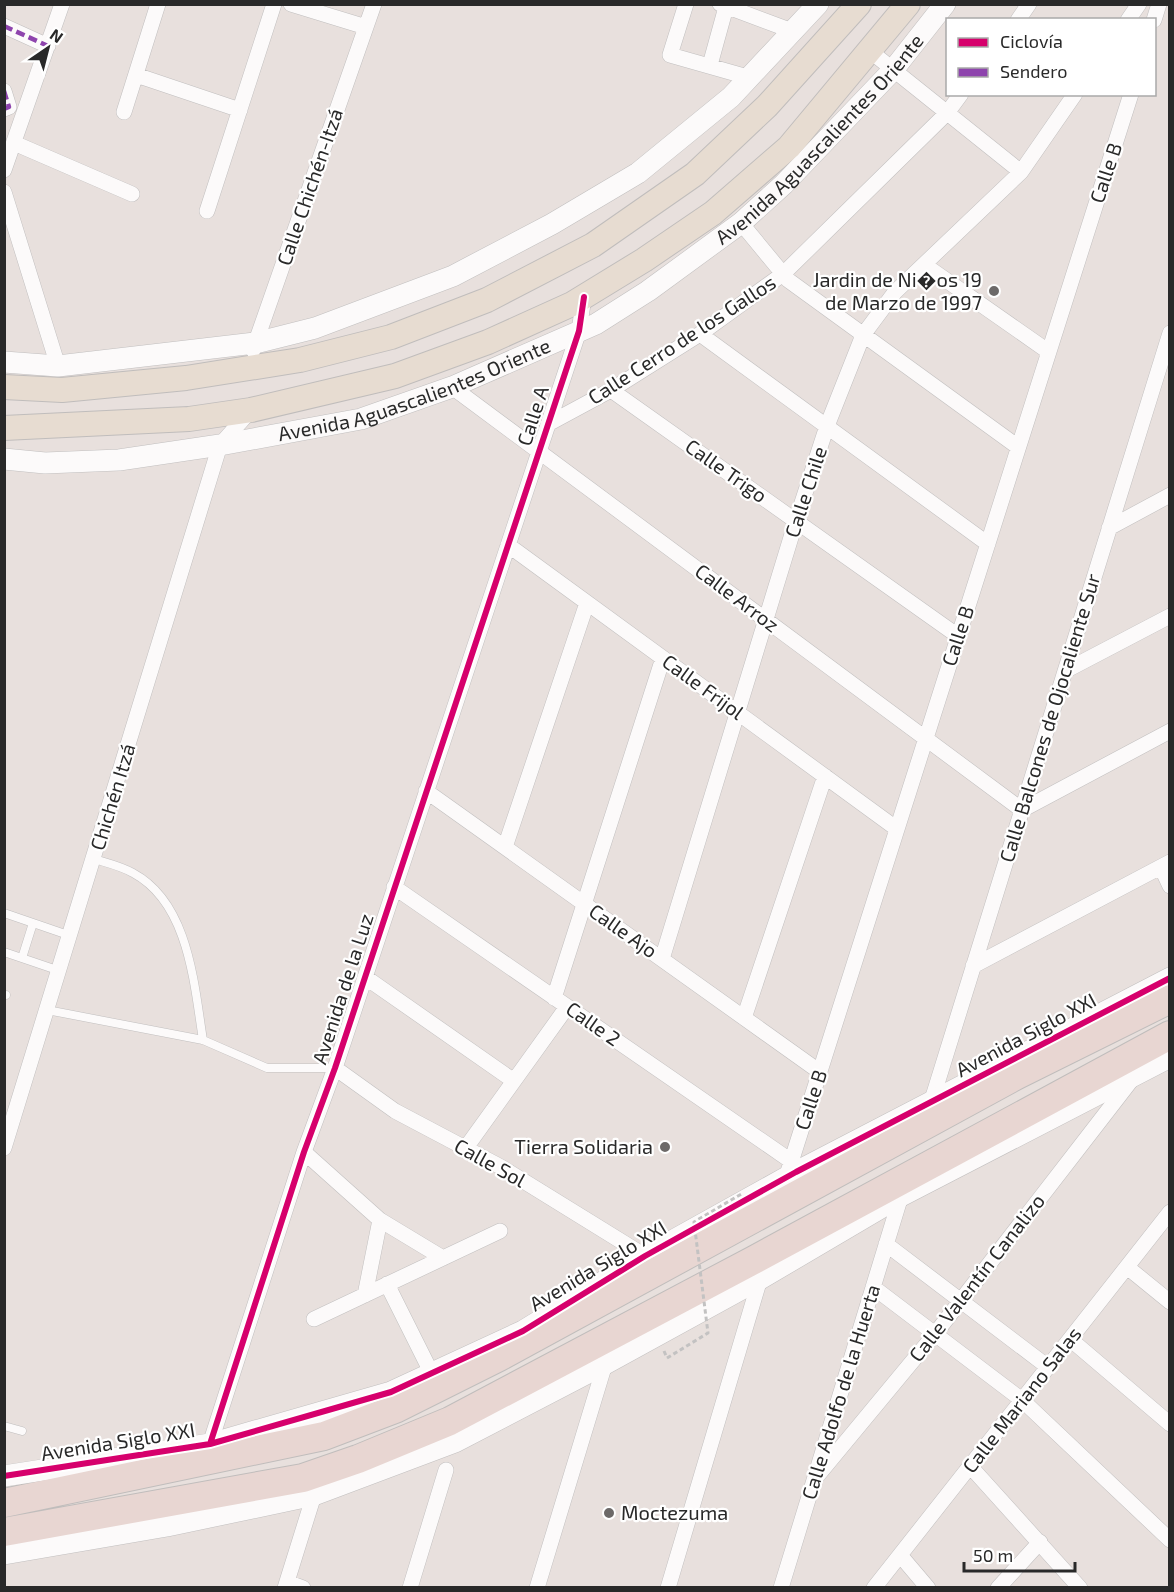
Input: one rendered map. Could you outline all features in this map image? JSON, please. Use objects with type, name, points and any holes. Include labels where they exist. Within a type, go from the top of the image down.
[{"type":"highway","name":"Avenida Siglo XXI","points":[[4,1503],[324,1436],[395,1409],[439,1388],[1017,1075],[1170,999]]},
{"type":"highway","points":[[4,1532],[303,1478],[358,1459],[450,1420],[757,1270],[969,1142],[1170,1035]]},
{"type":"highway","points":[[1017,1075],[1034,1050]]},
{"type":"highway","points":[[957,1167],[969,1142]]},
{"type":"highway","points":[[268,1485],[274,1448]]},
{"type":"highway","points":[[74,1467],[101,1483]]},
{"type":"main road","points":[[4,387],[62,390],[186,378],[300,360],[391,337],[487,300],[593,245],[694,174],[767,106],[859,4]]},
{"type":"main road","name":"Avenida Aguascalientes Oriente","points":[[4,428],[189,419],[251,411],[395,376],[488,342],[584,297],[644,260],[722,206],[789,147],[908,4]]},
{"type":"main road","points":[[4,379],[32,388]]},
{"type":"street","points":[[4,170],[62,4]]},
{"type":"street","points":[[124,112],[158,4]]},
{"type":"street","points":[[207,211],[274,4]]},
{"type":"street","points":[[291,4],[366,27]]},
{"type":"street","name":"Calle Chichén-Itzá","points":[[247,369],[374,4]]},
{"type":"street","points":[[686,4],[670,55],[751,78]]},
{"type":"street","points":[[4,362],[58,366],[255,343],[315,328],[453,276],[552,224],[638,173],[731,97],[795,32],[818,4]]},
{"type":"street","name":"Avenida Aguascalientes Oriente","points":[[4,459],[45,463],[119,460],[220,445],[361,418],[452,387],[579,332],[648,291],[741,223],[784,184],[893,70],[945,4]]},
{"type":"street","points":[[1019,18],[1029,4]]},
{"type":"street","points":[[1129,18],[1138,4]]},
{"type":"street","points":[[710,65],[723,6],[795,32]]},
{"type":"street","points":[[4,26],[48,46]]},
{"type":"street","points":[[870,51],[1021,172]]},
{"type":"street","points":[[136,75],[240,110]]},
{"type":"street","points":[[4,91],[9,107],[4,109]]},
{"type":"street","name":"Calle Cerro de los Gallos","points":[[548,424],[611,390],[700,334],[783,274],[947,113],[960,96]]},
{"type":"street","name":"Calle Chile","points":[[662,959],[826,426],[863,335],[896,292],[926,266],[1021,172],[1074,96]]},
{"type":"street","name":"Calle B","points":[[788,1170],[1130,96]]},
{"type":"street","points":[[14,143],[132,194]]},
{"type":"street","points":[[4,192],[58,366]]},
{"type":"street","points":[[741,223],[783,274],[1018,447]]},
{"type":"street","points":[[926,266],[1049,352]]},
{"type":"street","name":"Calle A","points":[[508,544],[579,332],[584,297]]},
{"type":"street","name":"Calle Balcones de Ojocaliente Sur","points":[[931,1103],[1170,333]]},
{"type":"street","points":[[700,334],[988,544]]},
{"type":"street","points":[[1151,392],[1170,382]]},
{"type":"street","name":"Calle Arroz","points":[[452,387],[1022,810]]},
{"type":"street","name":"Calle Trigo","points":[[611,390],[958,636]]},
{"type":"street","points":[[220,445],[251,411]]},
{"type":"street","name":"Chichén Itzá","points":[[6,1142],[220,445]]},
{"type":"street","points":[[1109,528],[1170,495]]},
{"type":"street","name":"Calle Frijol","points":[[508,544],[897,829]]},
{"type":"street","name":"Avenida de la Luz","points":[[210,1444],[304,1152],[335,1068],[508,544]]},
{"type":"street","points":[[505,847],[587,603]]},
{"type":"street","points":[[1065,671],[1170,616]]},
{"type":"street","points":[[554,998],[663,658]]},
{"type":"street","points":[[1022,810],[1170,731]]},
{"type":"street","points":[[744,1018],[825,776]]},
{"type":"street","name":"Calle Ajo","points":[[426,791],[820,1072]]},
{"type":"street","points":[[973,966],[1165,864],[1170,886]]},
{"type":"street","name":"Calle 2","points":[[394,887],[567,1006],[788,1170]]},
{"type":"street","points":[[365,976],[514,1081]]},
{"type":"street","name":"Avenida Siglo XXI","points":[[4,1476],[74,1467],[210,1444],[391,1392],[522,1331],[788,1170],[931,1103],[1170,978]]},
{"type":"street","points":[[465,1149],[567,1006]]},
{"type":"street","points":[[4,1554],[167,1526],[314,1495],[455,1442],[605,1364],[757,1270],[1170,1057]]},
{"type":"street","name":"Calle Sol","points":[[335,1068],[395,1111],[501,1167],[645,1256]]},
{"type":"street","name":"Calle Valentín Canalizo","points":[[814,1480],[935,1334],[1136,1074]]},
{"type":"street","points":[[304,1152],[380,1220],[443,1258]]},
{"type":"street","name":"Calle Adolfo de la Huerta","points":[[781,1587],[901,1196]]},
{"type":"street","name":"Calle Mariano Salas","points":[[874,1587],[1170,1212]]},
{"type":"street","points":[[365,1295],[380,1220]]},
{"type":"street","points":[[314,1319],[500,1231]]},
{"type":"street","points":[[886,1244],[1048,1367]]},
{"type":"street","points":[[1126,1267],[1170,1302]]},
{"type":"street","points":[[668,1587],[757,1270]]},
{"type":"street","points":[[387,1284],[431,1372]]},
{"type":"street","points":[[873,1287],[1022,1400],[1170,1540]]},
{"type":"street","points":[[1070,1339],[1170,1424]]},
{"type":"street","points":[[537,1587],[605,1364]]},
{"type":"street","points":[[970,1466],[1080,1587]]},
{"type":"street","points":[[410,1587],[446,1470]]},
{"type":"street","points":[[303,1587],[286,1585],[314,1495]]},
{"type":"street","points":[[998,1587],[1040,1542]]},
{"type":"street","points":[[900,1555],[928,1587]]},
{"type":"lane","points":[[94,859],[133,873],[158,891],[187,944],[203,1040]]},
{"type":"lane","points":[[4,913],[70,936]]},
{"type":"lane","points":[[22,958],[33,923]]},
{"type":"lane","points":[[4,952],[60,970]]},
{"type":"lane","points":[[47,1010],[203,1040],[267,1068],[335,1068]]},
{"type":"lane","points":[[4,1426],[22,1431]]},
{"type":"path","points":[[667,1358],[708,1334],[694,1222],[743,1193]]},
{"type":"marked path","points":[[4,26],[48,46]]},
{"type":"marked path","points":[[4,91],[9,107],[4,109]]},
{"type":"cycle path","points":[[210,1444],[304,1152],[335,1068],[579,331],[584,297]]},
{"type":"cycle path","points":[[4,1476],[210,1444],[391,1392],[523,1331],[645,1256],[796,1172],[1170,978]]},
{"type":"place","name":"Jardin de Ni�os 19 de Marzo de 1997","points":[[994,291]]},
{"type":"place","name":"Tierra Solidaria","points":[[665,1147]]},
{"type":"place","name":"Moctezuma","points":[[609,1513]]}]
